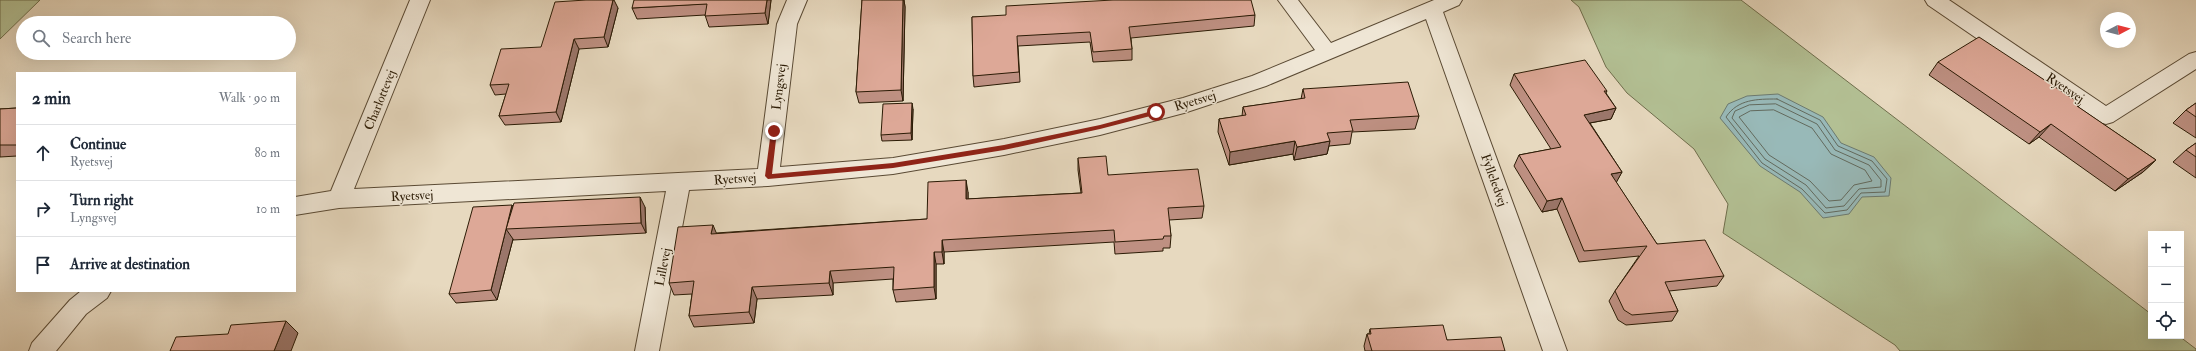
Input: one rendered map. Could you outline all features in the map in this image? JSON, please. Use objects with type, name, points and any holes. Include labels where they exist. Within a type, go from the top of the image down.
[{"type":"street","name":"Charlottevej","points":[[339,199],[420,0]]},
{"type":"street","name":"Lyngsvej","points":[[768,176],[788,24],[797,0]]},
{"type":"street","points":[[1288,0],[1328,53]]},
{"type":"street","name":"Ryetsvej","points":[[296,206],[339,199],[679,182],[893,166],[1004,147],[1100,127],[1184,105],[1259,81],[1452,0]]},
{"type":"street","name":"Ryetsvej","points":[[1935,0],[2106,116],[2196,59]]},
{"type":"street","name":"Fylleledvej","points":[[1432,9],[1555,351]]},
{"type":"street","name":"Lillevej","points":[[647,351],[679,182]]},
{"type":"street","points":[[41,351],[78,307],[98,292]]},
{"type":"green space","points":[[0,0],[40,0],[24,16],[16,16],[16,23],[0,39]]},
{"type":"green space","points":[[1571,0],[1741,0],[2148,312],[2148,339],[2183,339],[2196,349],[2196,351],[1900,351],[1895,345],[1723,233],[1728,204],[1694,149],[1627,93],[1606,67],[1579,7]]},
{"type":"water","points":[[1778,94],[1823,117],[1841,143],[1874,157],[1891,178],[1889,196],[1862,197],[1849,214],[1823,218],[1800,192],[1760,166],[1720,118],[1728,104],[1747,96]]},
{"type":"building","points":[[613,0],[604,37],[574,39],[556,112],[499,116],[509,84],[490,85],[501,49],[541,47],[555,2]]},
{"type":"building","points":[[634,0],[767,0],[765,13],[705,16],[707,4],[632,8]]},
{"type":"building","points":[[862,0],[903,0],[901,90],[856,92]]},
{"type":"building","points":[[1113,0],[1251,0],[1255,15],[1129,27],[1132,49],[1093,52],[1090,32],[1017,36],[1019,72],[973,76],[972,17],[1006,15],[1006,6]]},
{"type":"building","points":[[1979,37],[2081,104],[2077,106],[2156,160],[2128,179],[2051,124],[2040,132],[1938,62]]},
{"type":"building","points":[[1585,60],[1607,91],[1604,91],[1616,108],[1584,115],[1622,172],[1611,174],[1657,244],[1705,240],[1724,276],[1665,282],[1678,311],[1632,315],[1624,310],[1615,291],[1647,246],[1584,251],[1562,198],[1547,201],[1519,155],[1561,147],[1514,74]]},
{"type":"building","points":[[1408,82],[1419,116],[1350,120],[1353,131],[1327,133],[1330,141],[1297,147],[1295,141],[1230,152],[1219,119],[1246,115],[1243,107],[1305,98],[1303,89]]},
{"type":"building","points":[[912,103],[911,133],[881,135],[883,104]]},
{"type":"building","points":[[2196,103],[2196,117],[2186,110]]},
{"type":"building","points":[[16,108],[16,145],[0,145],[0,109]]},
{"type":"building","points":[[2196,143],[2196,157],[2186,150]]},
{"type":"building","points":[[1106,156],[1108,175],[1198,169],[1204,206],[1168,208],[1171,236],[1164,236],[1163,239],[1115,242],[1114,230],[942,240],[942,252],[934,252],[934,287],[893,290],[894,267],[830,271],[829,283],[752,287],[749,312],[689,316],[694,281],[669,283],[678,227],[713,225],[711,234],[927,219],[928,182],[966,180],[966,199],[1082,193],[1078,158]]},
{"type":"building","points":[[640,197],[641,223],[506,229],[514,203]]},
{"type":"building","points":[[512,205],[491,290],[449,294],[473,207]]},
{"type":"building","points":[[286,321],[274,351],[170,351],[176,337],[228,334],[231,325]]},
{"type":"building","points":[[1443,325],[1447,340],[1501,337],[1505,351],[1372,351],[1367,334],[1371,334],[1370,329]]},
{"type":"route","points":[[774,131],[768,176],[893,166],[1004,147],[1100,127],[1156,112]]}]
